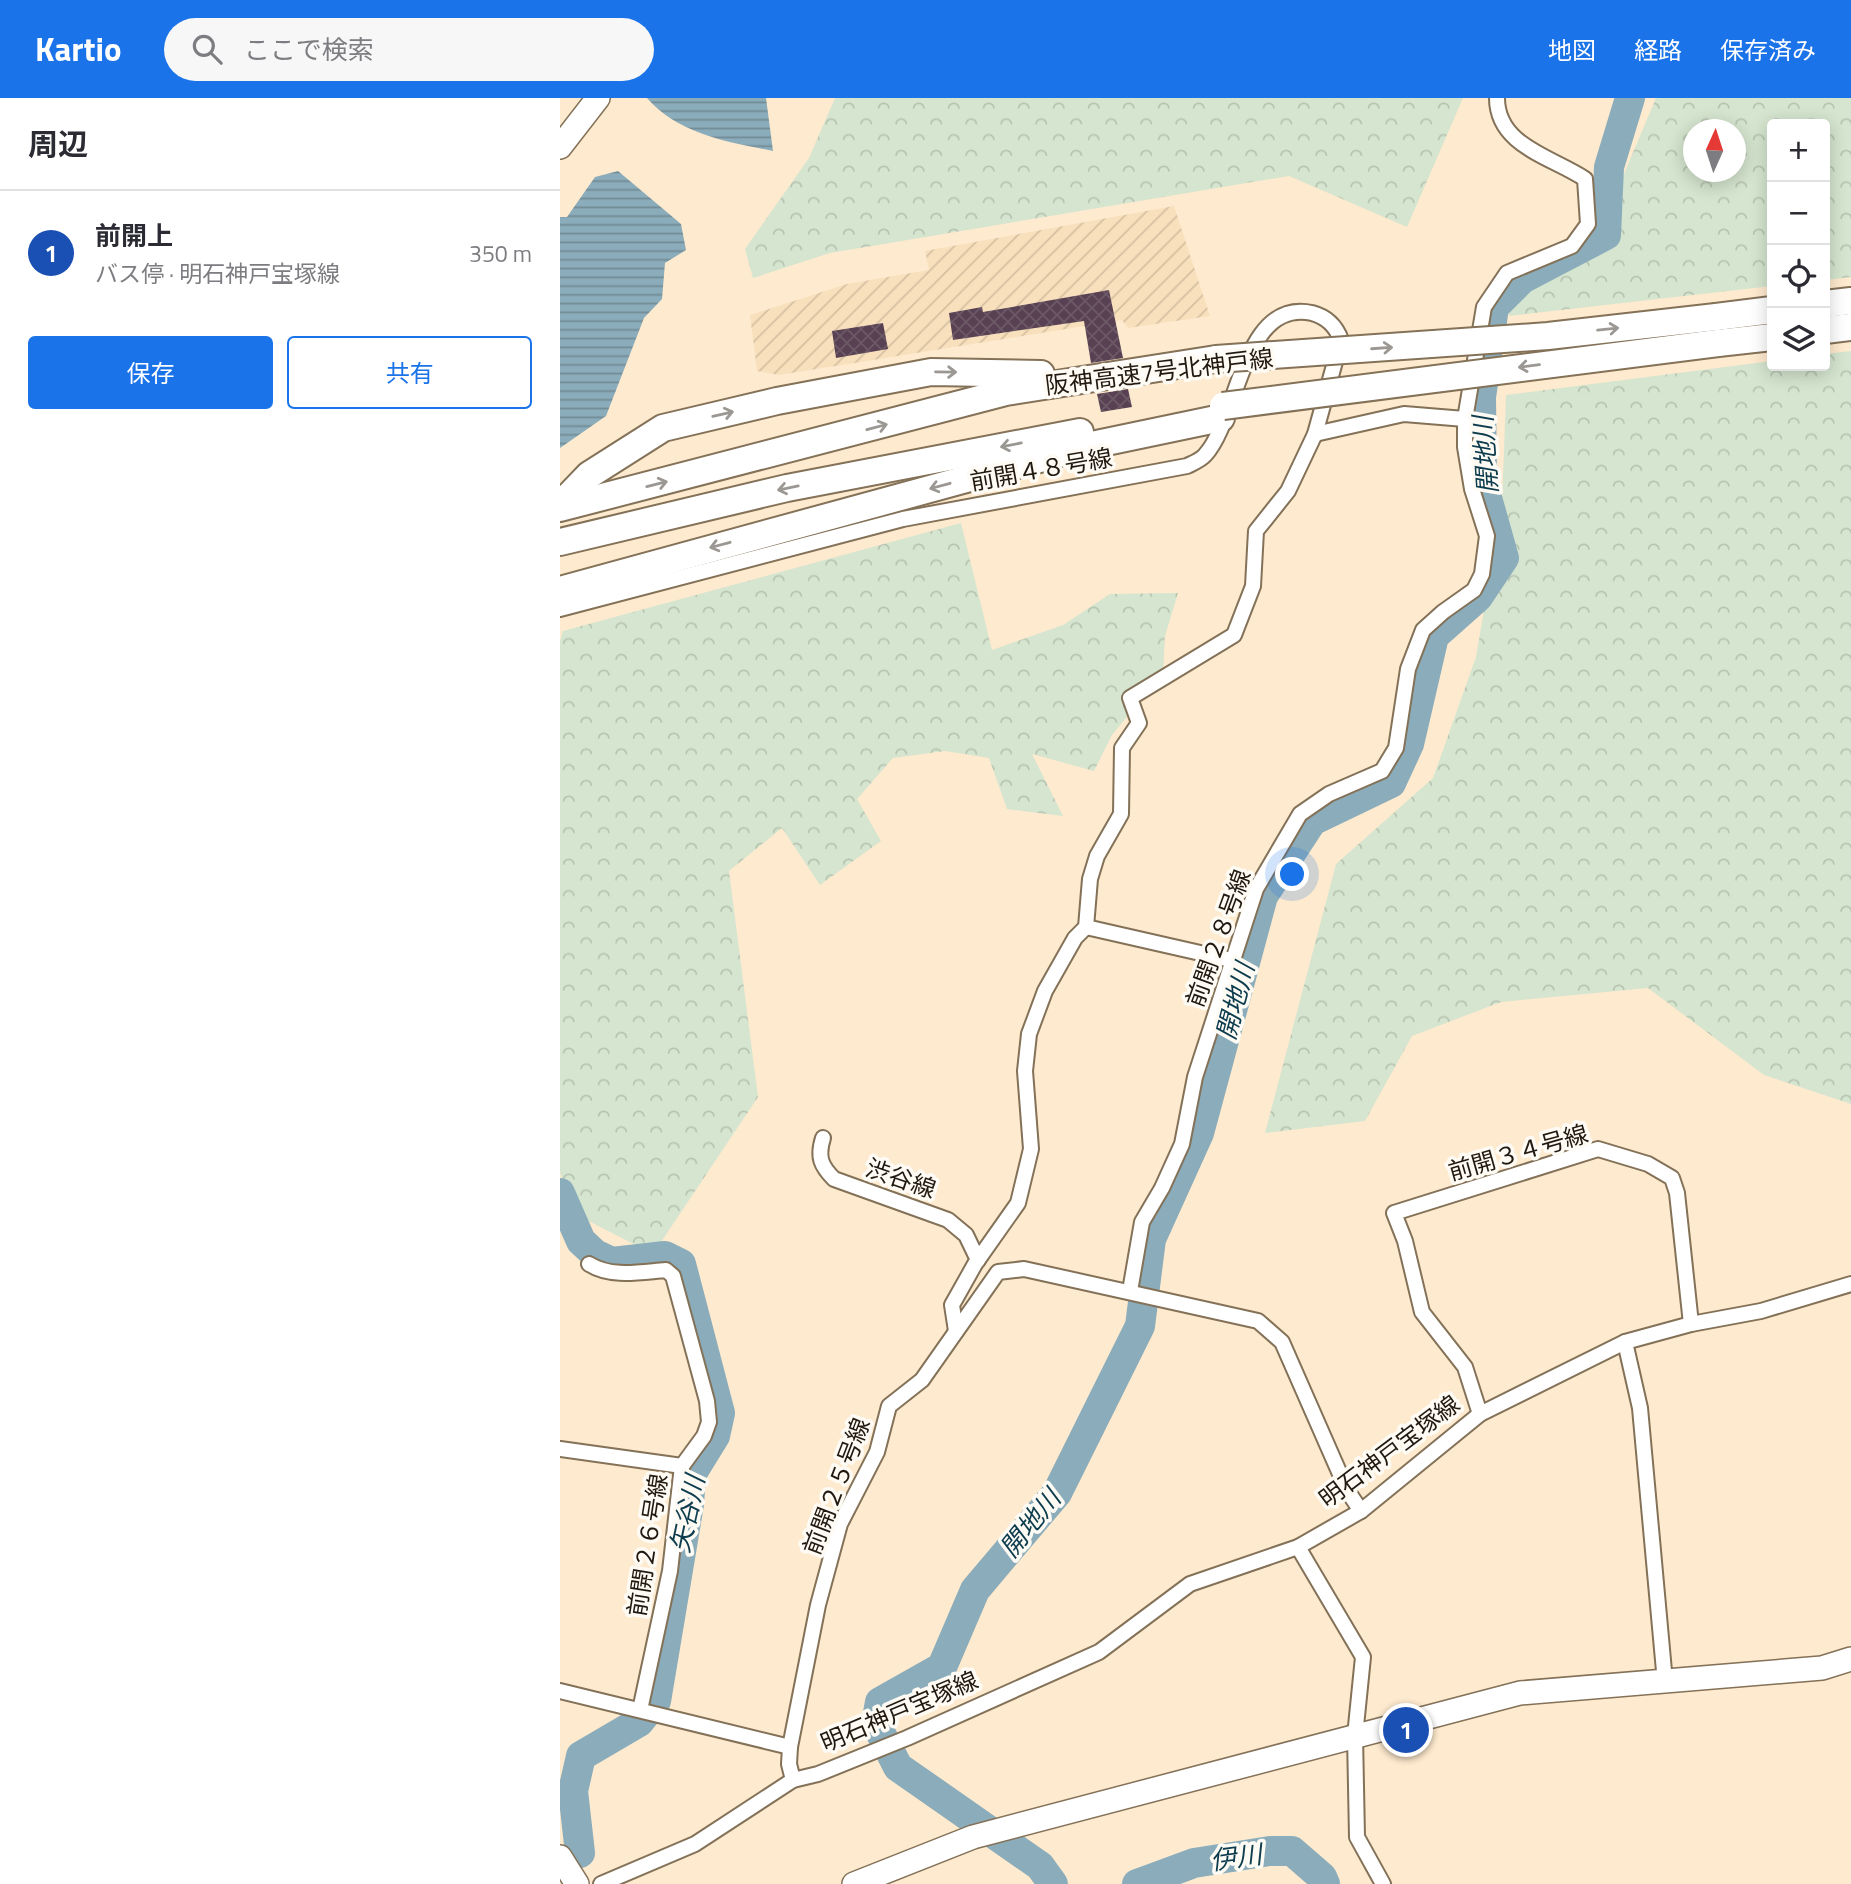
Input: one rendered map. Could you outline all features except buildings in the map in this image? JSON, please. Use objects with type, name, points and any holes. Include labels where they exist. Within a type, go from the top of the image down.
[{"type":"highway","points":[[1830,303],[1851,301]]},
{"type":"highway","name":"阪神高速7号北神戸線","points":[[560,507],[1006,392],[1107,375],[1216,359],[1548,336],[1767,311]]},
{"type":"highway","points":[[1830,329],[1851,327]]},
{"type":"highway","points":[[560,590],[1087,446],[1222,412],[1373,385],[1767,338]]},
{"type":"highway","points":[[560,507],[589,475],[663,428],[777,401],[931,372],[1107,375]]},
{"type":"highway","name":"阪神高速7号北神戸線","points":[[560,542],[788,488],[1222,412]]},
{"type":"main road","points":[[560,147],[598,98]]},
{"type":"main road","points":[[854,1884],[993,1831],[1520,1693],[1822,1668],[1851,1659]]},
{"type":"main road","points":[[560,1857],[577,1884]]},
{"type":"street","name":"前開２８号線","points":[[1131,1291],[1136,1245],[1142,1222],[1182,1144],[1195,1077],[1256,889],[1300,814],[1329,794],[1382,771],[1396,748],[1408,669],[1423,630],[1443,611],[1474,590],[1482,574],[1487,536],[1472,489],[1465,447],[1465,419],[1484,307],[1507,273],[1572,246],[1588,224],[1585,179],[1536,154],[1516,138],[1497,115],[1497,98]]},
{"type":"street","name":"前開４８号線","points":[[560,609],[903,519],[1187,466],[1204,457],[1216,439],[1257,339],[1268,322],[1303,311],[1319,315],[1336,326],[1341,340],[1315,433],[1288,491],[1256,531],[1253,586],[1234,635],[1130,698],[1139,723],[1122,748],[1121,814],[1097,856],[1090,879],[1086,927]]},
{"type":"street","points":[[1315,433],[1404,414],[1465,419]]},
{"type":"street","points":[[956,1331],[952,1305],[978,1260],[1018,1203],[1031,1149],[1025,1071],[1029,1034],[1045,991],[1075,938],[1086,927],[1231,960]]},
{"type":"street","name":"渋谷線","points":[[823,1138],[820,1149],[821,1166],[834,1179],[948,1220],[966,1235],[978,1260]]},
{"type":"street","name":"前開３４号線","points":[[1480,1414],[1465,1367],[1422,1312],[1415,1293],[1405,1241],[1394,1213],[1598,1149],[1648,1164],[1672,1178],[1677,1193],[1691,1324]]},
{"type":"street","name":"前開２６号線","points":[[589,1264],[598,1270],[619,1273],[666,1270],[673,1276],[691,1335],[709,1422],[704,1436],[682,1466],[670,1571],[646,1712]]},
{"type":"street","name":"前開２５号線","points":[[793,1780],[789,1764],[790,1747],[818,1605],[840,1524],[877,1452],[889,1406],[922,1380],[998,1272],[1024,1269],[1258,1321],[1282,1342],[1347,1490],[1361,1511]]},
{"type":"street","name":"明石神戸宝塚線","points":[[601,1884],[695,1844],[793,1780],[818,1774],[882,1749],[1099,1652],[1190,1584],[1298,1547],[1361,1511],[1480,1414],[1625,1342],[1691,1324],[1761,1311],[1851,1284]]},
{"type":"street","points":[[1625,1342],[1640,1408],[1665,1682]]},
{"type":"street","points":[[560,1449],[682,1466]]},
{"type":"street","points":[[1298,1547],[1363,1657],[1355,1736],[1357,1837],[1383,1884]]},
{"type":"street","points":[[560,1691],[790,1747]]},
{"type":"shaded area","points":[[1174,206],[1210,316],[1128,328],[1122,320],[779,375],[757,371],[750,315],[847,284],[929,270],[925,251]]},
{"type":"green space","points":[[835,98],[1463,98],[1407,227],[1289,176],[830,253],[753,278],[745,249],[809,158]]},
{"type":"green space","points":[[1656,98],[1851,98],[1851,277],[1830,279],[1830,119],[1767,119],[1767,287],[1509,316],[1510,297],[1596,240]]},
{"type":"green space","points":[[1851,351],[1851,1104],[1764,1075],[1648,988],[1501,1002],[1412,1036],[1365,1121],[1265,1133],[1336,864],[1433,778],[1476,657],[1502,504],[1506,395],[1767,362],[1767,371],[1830,371],[1830,353]]},
{"type":"green space","points":[[961,523],[992,650],[1063,625],[1110,594],[1178,593],[1165,636],[1163,673],[1112,735],[1094,771],[1032,754],[1063,816],[1007,809],[989,758],[945,751],[893,758],[857,799],[881,841],[820,885],[782,828],[729,871],[758,1097],[653,1254],[573,1213],[560,1172],[560,641],[563,631]]},
{"type":"water","points":[[647,98],[766,98],[773,151],[705,135],[673,120]]},
{"type":"water","points":[[618,171],[681,224],[686,250],[665,263],[662,299],[644,318],[606,416],[560,448],[560,217],[567,217],[595,177]]},
{"type":"waterway","name":"開地川","points":[[1053,1884],[1040,1866],[898,1767],[876,1724],[880,1702],[942,1667],[975,1590],[1057,1493],[1140,1326],[1151,1239],[1199,1133],[1263,896],[1312,821],[1391,783],[1409,744],[1434,636],[1478,597],[1504,558],[1482,480],[1481,397],[1494,307],[1522,279],[1606,235],[1609,167],[1630,98]]},
{"type":"waterway","name":"矢谷川","points":[[560,1193],[581,1241],[595,1254],[612,1262],[665,1256],[681,1264],[720,1413],[715,1436],[691,1475],[689,1504],[656,1701],[639,1722],[581,1756],[573,1791],[580,1853]]},
{"type":"waterway","name":"伊川","points":[[1137,1884],[1194,1863],[1270,1851],[1292,1851],[1322,1877],[1325,1884]]},
{"type":"place","name":"前開上","points":[[1406,1730]]}]
